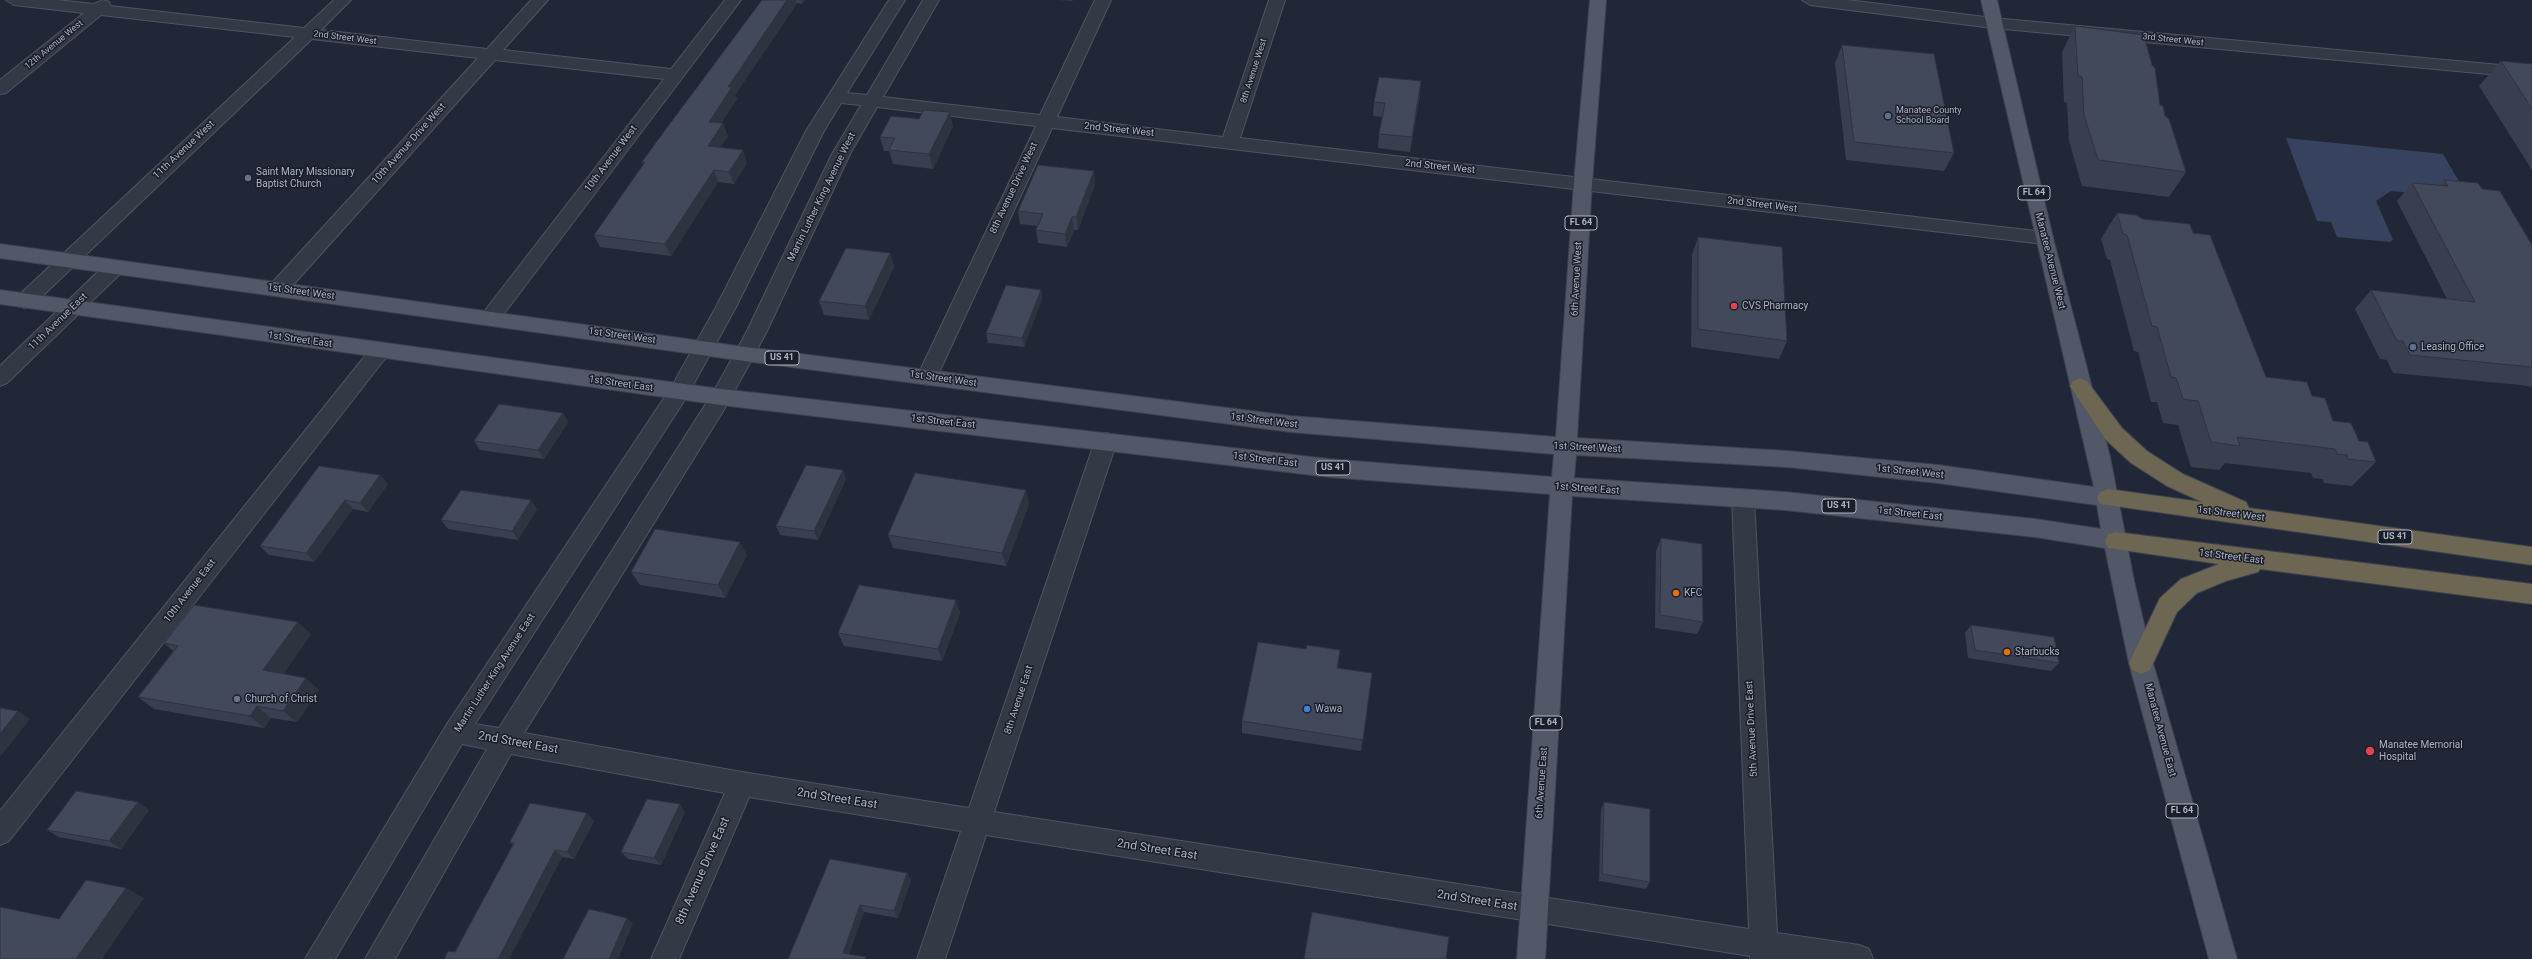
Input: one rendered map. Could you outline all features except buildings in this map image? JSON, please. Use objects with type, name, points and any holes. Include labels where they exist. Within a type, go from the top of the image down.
[{"type":"highway","points":[[2080,386],[2114,434],[2139,457],[2175,480],[2259,518]]},
{"type":"highway","name":"1st Street West","points":[[2108,498],[2532,556]]},
{"type":"highway","name":"1st Street East","points":[[2116,542],[2264,562],[2532,594]]},
{"type":"highway","points":[[2141,663],[2168,605],[2189,586],[2222,572],[2264,562]]},
{"type":"main road","name":"6th Avenue West","points":[[1560,487],[1570,405],[1583,183],[1598,0]]},
{"type":"main road","name":"Manatee Avenue West","points":[[1991,11],[2044,238],[2108,498]]},
{"type":"main road","name":"1st Street West","points":[[0,251],[745,354],[1319,427],[1565,446],[1787,460],[1938,474],[2108,498]]},
{"type":"main road","name":"1st Street East","points":[[0,297],[679,392],[1357,471],[1560,487],[1743,498],[2035,528],[2116,542]]},
{"type":"main road","name":"6th Avenue East","points":[[1531,959],[1560,487]]},
{"type":"main road","name":"Manatee Avenue East","points":[[2108,498],[2141,663],[2223,959]]},
{"type":"street","name":"2nd Street West","points":[[14,0],[102,5],[308,33],[490,55],[676,74]]},
{"type":"street","name":"11th Avenue West","points":[[25,301],[343,0]]},
{"type":"street","name":"10th Avenue Drive West","points":[[278,289],[540,0]]},
{"type":"street","name":"10th Avenue West","points":[[490,318],[733,0]]},
{"type":"street","points":[[679,392],[705,348],[794,170],[836,97],[896,0]]},
{"type":"street","name":"Martin Luther King Avenue West","points":[[721,397],[745,354],[841,154],[931,0]]},
{"type":"street","name":"8th Avenue Drive West","points":[[927,377],[1103,0]]},
{"type":"street","name":"8th Avenue West","points":[[1230,142],[1277,0]]},
{"type":"street","name":"3rd Street West","points":[[1810,0],[1991,11],[2532,62]]},
{"type":"street","name":"3rd Street West","points":[[1911,0],[1991,11],[2532,73]]},
{"type":"street","name":"12th Avenue West","points":[[0,89],[102,5]]},
{"type":"street","name":"2nd Street West","points":[[836,97],[2044,238]]},
{"type":"street","name":"11th Avenue East","points":[[0,378],[115,267]]},
{"type":"street","name":"10th Avenue East","points":[[0,832],[380,351]]},
{"type":"street","name":"Martin Luther King Avenue East","points":[[319,959],[456,732],[679,392]]},
{"type":"street","points":[[379,959],[505,741],[721,397]]},
{"type":"street","name":"8th Avenue East","points":[[931,959],[1106,441]]},
{"type":"street","name":"5th Avenue Drive East","points":[[1743,498],[1763,951]]},
{"type":"street","name":"2nd Street East","points":[[456,732],[742,784],[1534,910],[1763,951],[1859,959]]},
{"type":"street","name":"8th Avenue Drive East","points":[[665,959],[742,784]]},
{"type":"water","points":[[2286,138],[2443,154],[2468,197],[2391,191],[2376,201],[2393,240],[2390,242],[2337,237],[2331,222],[2317,221]]},
{"type":"place","name":"Manatee County School Board","points":[[1888,116]]},
{"type":"place","name":"Saint Mary Missionary Baptist Church","points":[[248,178]]},
{"type":"place","name":"CVS Pharmacy","points":[[1734,306]]},
{"type":"place","name":"Leasing Office","points":[[2413,347]]},
{"type":"place","name":"KFC","points":[[1676,593]]},
{"type":"place","name":"Starbucks","points":[[2007,652]]},
{"type":"place","name":"Church of Christ","points":[[237,699]]},
{"type":"place","name":"Wawa","points":[[1307,709]]},
{"type":"place","name":"Manatee Memorial Hospital","points":[[2370,751]]}]
